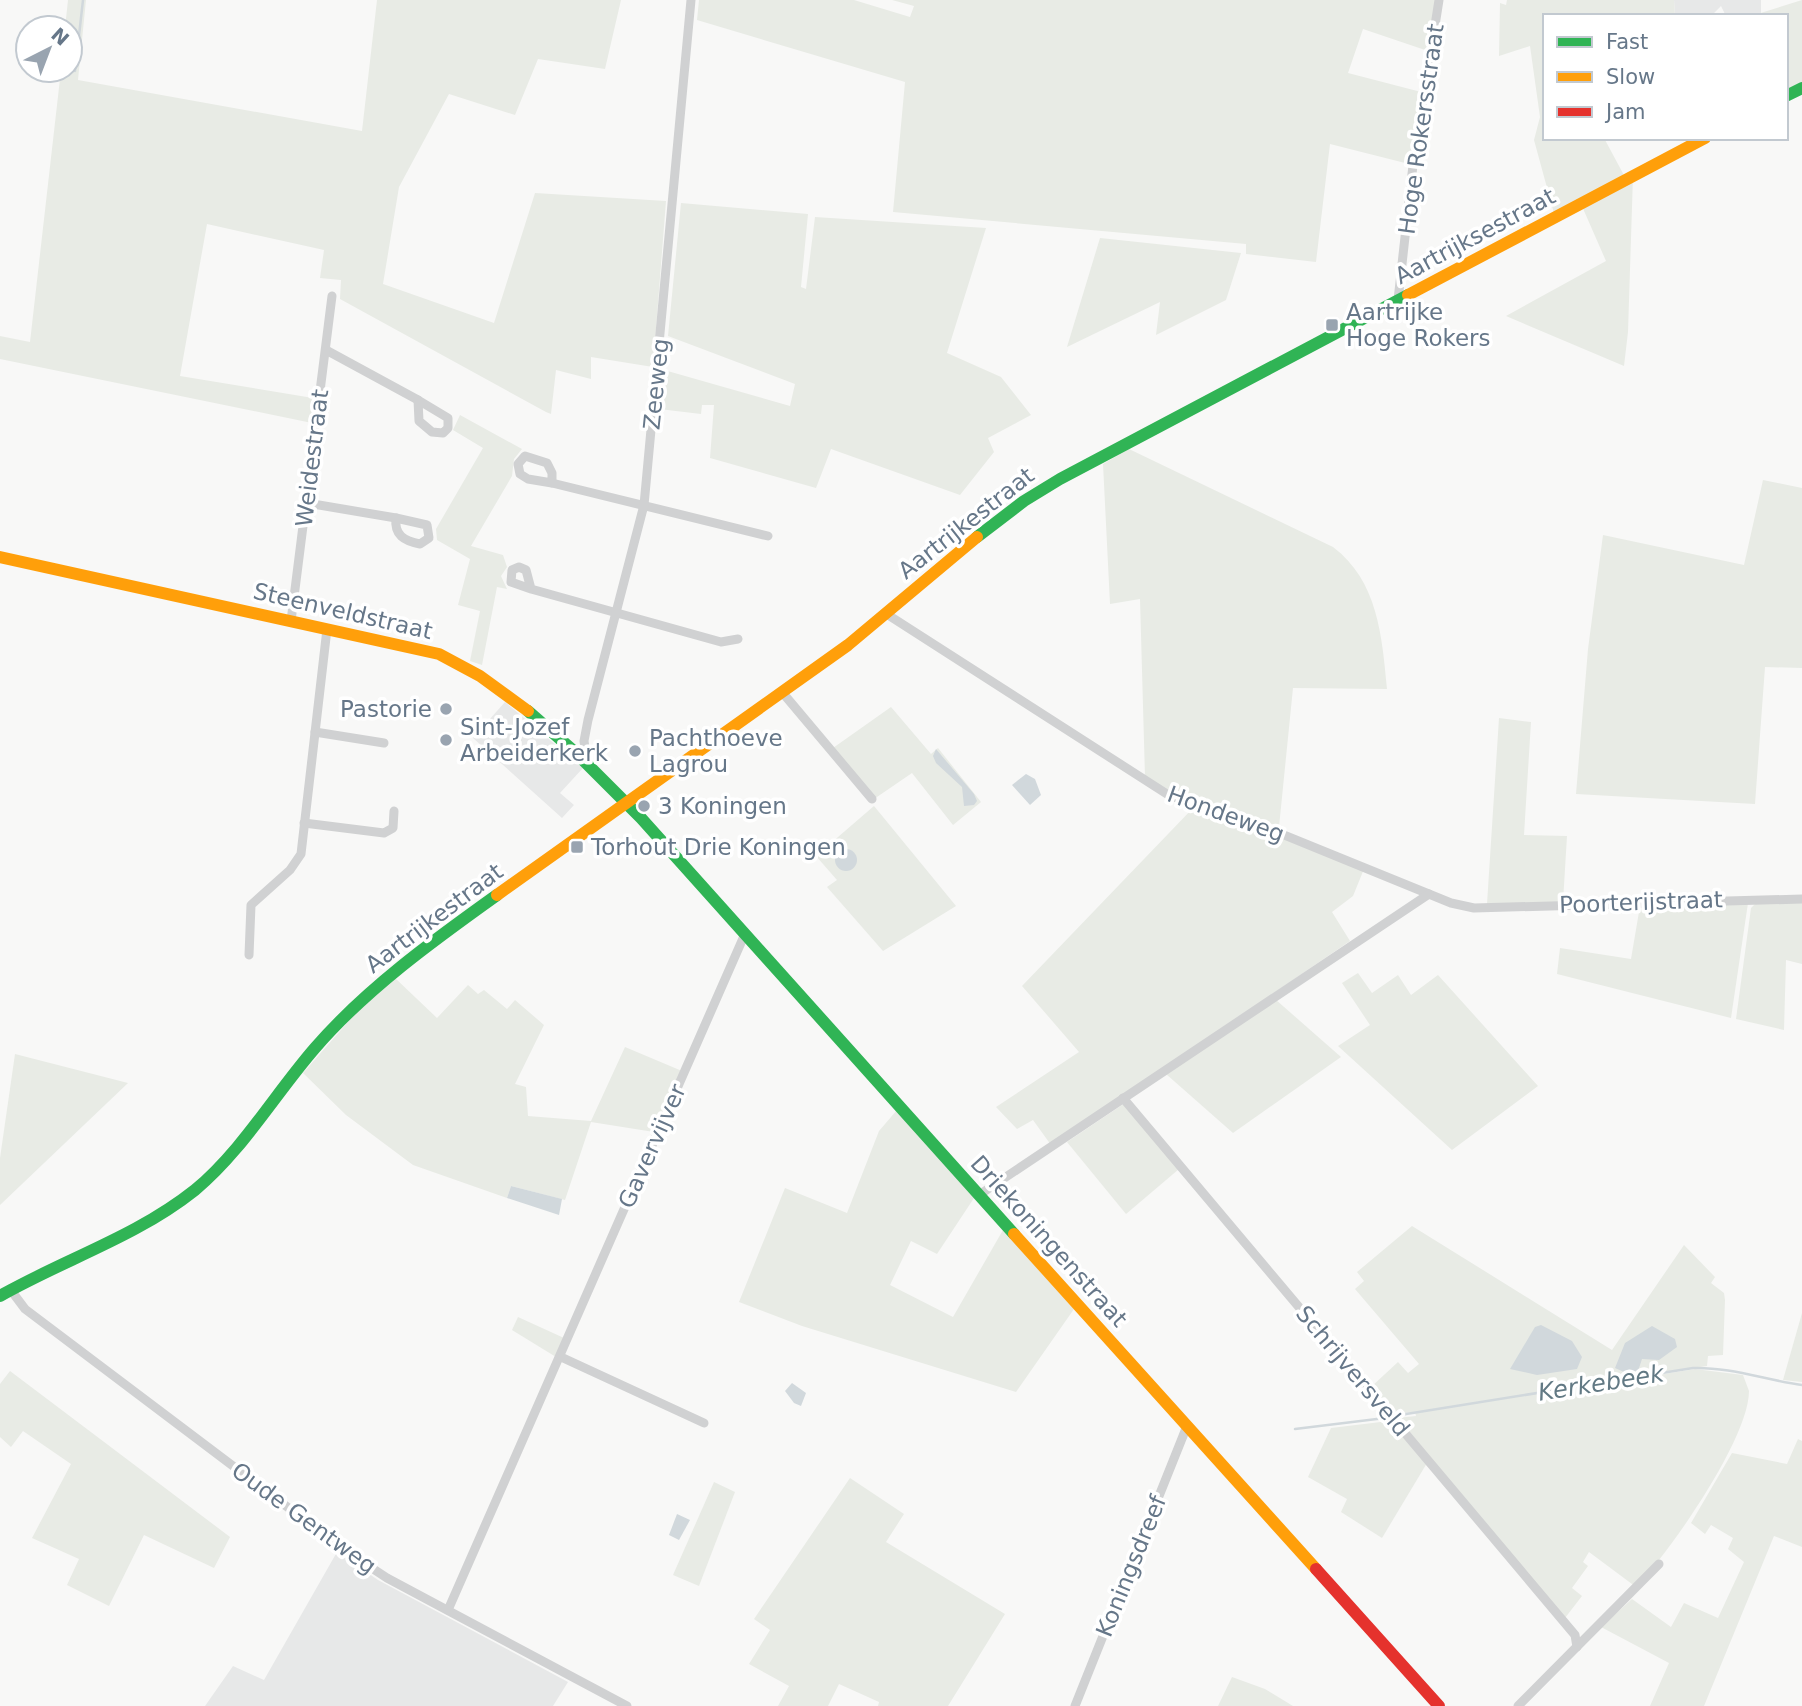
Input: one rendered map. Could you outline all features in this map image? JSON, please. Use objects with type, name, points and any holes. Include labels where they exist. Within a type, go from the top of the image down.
[{"type":"street","name":"Zeeweg","points":[[587,762],[584,741],[644,505],[691,0]]},
{"type":"street","name":"Hoge Rokersstraat","points":[[1398,300],[1413,165],[1439,0]]},
{"type":"street","name":"Aartrijksestraat","points":[[1264,371],[1701,140]]},
{"type":"street","name":"Weidestraat","points":[[291,621],[332,296]]},
{"type":"street","points":[[326,350],[418,400]]},
{"type":"street","name":"Aartrijkestraat","points":[[5,1293],[160,1217],[189,1195],[234,1149],[316,1046],[414,954],[848,645],[1024,501],[1264,371]]},
{"type":"street","points":[[552,483],[768,536]]},
{"type":"street","points":[[307,503],[396,518]]},
{"type":"street","name":"Steenveldstraat","points":[[0,557],[439,654],[459,663],[515,701],[587,762],[629,803]]},
{"type":"street","points":[[531,589],[721,642],[738,639]]},
{"type":"street","name":"Hondeweg","points":[[885,613],[1170,796],[1235,815],[1451,903],[1480,908]]},
{"type":"street","points":[[249,955],[251,905],[301,854],[327,629]]},
{"type":"street","points":[[782,692],[872,799]]},
{"type":"street","points":[[315,732],[384,743]]},
{"type":"street","name":"Driekoningenstraat","points":[[629,803],[744,936],[1439,1706]]},
{"type":"street","points":[[304,823],[384,833],[393,828],[394,811]]},
{"type":"street","points":[[979,1195],[1429,894]]},
{"type":"street","name":"Poorterijstraat","points":[[1480,908],[1802,899]]},
{"type":"street","name":"Gavervijver","points":[[448,1610],[744,936]]},
{"type":"street","name":"Schrijversveld","points":[[1123,1098],[1575,1635],[1577,1647]]},
{"type":"street","name":"Oude Gentweg","points":[[5,1293],[343,1549],[387,1578],[627,1706]]},
{"type":"street","points":[[561,1357],[704,1423]]},
{"type":"street","name":"Koningsdreef","points":[[1074,1706],[1187,1426]]},
{"type":"street","points":[[1518,1706],[1659,1564]]},
{"type":"shaded area","points":[[68,0],[86,0],[84,20],[84,14],[66,14]]},
{"type":"shaded area","points":[[377,0],[621,0],[605,69],[538,59],[515,115],[449,94],[399,187],[383,284],[494,323],[535,193],[666,201],[653,367],[591,357],[591,379],[556,370],[551,414],[340,299],[341,280],[320,278],[324,250],[207,224],[180,376],[313,398],[312,423],[0,359],[0,336],[30,342],[59,84],[84,84],[84,81],[362,131]]},
{"type":"shaded area","points":[[699,0],[854,0],[910,17],[914,6],[892,0],[1439,0],[1431,52],[1363,29],[1348,73],[1425,93],[1413,165],[1330,144],[1316,262],[1246,254],[1246,244],[893,212],[905,82],[697,20]]},
{"type":"shaded area","points":[[1507,0],[1674,0],[1675,14],[1543,14],[1543,140],[1605,140],[1626,179],[1633,176],[1628,332],[1624,366],[1506,316],[1606,261],[1581,204],[1555,217],[1534,140],[1540,117],[1530,46],[1499,56],[1500,3],[1506,5]]},
{"type":"shaded area","points":[[1674,0],[1761,0],[1761,13],[1725,14],[1721,6],[1713,14],[1675,14]]},
{"type":"shaded area","points":[[1802,0],[1802,88],[1788,95],[1788,14],[1757,14]]},
{"type":"shaded area","points":[[681,203],[808,214],[801,287],[806,289],[815,217],[986,228],[947,353],[1001,377],[1031,415],[988,438],[994,452],[960,495],[831,449],[816,488],[710,458],[714,405],[702,405],[701,414],[659,409],[664,370],[790,406],[795,384],[668,336]]},
{"type":"shaded area","points":[[1100,238],[1241,253],[1226,300],[1156,335],[1160,302],[1067,347]]},
{"type":"shaded area","points":[[460,415],[522,449],[514,459],[512,476],[471,546],[503,555],[507,567],[501,576],[507,589],[497,587],[482,665],[470,661],[480,611],[458,605],[470,559],[437,540],[436,529],[483,448],[453,430]]},
{"type":"shaded area","points":[[1129,449],[1333,547],[1360,576],[1369,593],[1380,630],[1387,689],[1293,688],[1279,827],[1232,808],[1176,795],[1145,777],[1140,599],[1110,604],[1103,464]]},
{"type":"shaded area","points":[[1763,480],[1802,488],[1802,668],[1765,667],[1755,804],[1576,794],[1588,649],[1603,535],[1744,565]]},
{"type":"shaded area","points":[[505,702],[583,768],[560,793],[574,805],[562,818],[473,738]]},
{"type":"shaded area","points":[[891,707],[931,754],[938,748],[981,802],[953,825],[912,773],[874,799],[833,748]]},
{"type":"shaded area","points":[[1499,718],[1531,722],[1524,835],[1567,836],[1563,902],[1487,904]]},
{"type":"shaded area","points":[[936,749],[974,794],[977,801],[974,805],[964,806],[962,787],[936,763],[933,756]]},
{"type":"shaded area","points":[[1026,774],[1035,779],[1041,795],[1030,805],[1012,785]]},
{"type":"shaded area","points":[[874,806],[956,906],[883,951],[827,887],[837,880],[816,856]]},
{"type":"shaded area","points":[[1193,808],[1221,813],[1364,869],[1353,896],[1332,912],[1350,941],[1051,1145],[1033,1120],[1017,1129],[996,1107],[1079,1052],[1022,986]]},
{"type":"shaded area","points":[[846,849],[854,852],[857,860],[854,868],[846,871],[838,868],[835,860],[838,852]]},
{"type":"shaded area","points":[[1802,902],[1802,964],[1786,960],[1784,1030],[1736,1019],[1751,908],[1755,904]]},
{"type":"shaded area","points":[[1748,903],[1731,1018],[1557,974],[1560,948],[1631,959],[1640,906]]},
{"type":"shaded area","points":[[1358,973],[1372,993],[1398,975],[1411,995],[1438,975],[1538,1086],[1452,1150],[1338,1046],[1370,1025],[1342,983]]},
{"type":"shaded area","points":[[395,978],[437,1018],[468,985],[478,994],[484,990],[507,1009],[515,1000],[544,1025],[515,1084],[526,1087],[528,1116],[591,1121],[625,1047],[682,1071],[654,1132],[591,1122],[565,1200],[511,1186],[507,1198],[413,1165],[346,1115],[303,1073],[370,997]]},
{"type":"shaded area","points":[[1275,999],[1341,1057],[1233,1133],[1166,1074]]},
{"type":"shaded area","points":[[15,1054],[128,1083],[0,1205],[0,1158]]},
{"type":"shaded area","points":[[1125,1103],[1179,1169],[1126,1214],[1067,1142]]},
{"type":"shaded area","points":[[897,1110],[974,1198],[937,1254],[911,1241],[890,1285],[953,1317],[1003,1230],[1074,1309],[1016,1392],[802,1326],[739,1302],[785,1188],[847,1213],[879,1131]]},
{"type":"shaded area","points":[[511,1186],[562,1199],[559,1215],[507,1198]]},
{"type":"shaded area","points":[[1412,1226],[1612,1350],[1684,1245],[1715,1277],[1711,1283],[1724,1293],[1725,1300],[1723,1355],[1708,1356],[1707,1366],[1592,1383],[1590,1386],[1695,1369],[1743,1375],[1749,1391],[1736,1437],[1722,1465],[1668,1549],[1636,1587],[1589,1552],[1583,1562],[1588,1566],[1572,1588],[1582,1596],[1565,1618],[1397,1418],[1416,1416],[1415,1412],[1394,1414],[1371,1387],[1398,1362],[1408,1373],[1419,1364],[1355,1289],[1364,1281],[1357,1272]]},
{"type":"shaded area","points":[[1802,1313],[1802,1382],[1783,1380]]},
{"type":"shaded area","points":[[518,1317],[564,1338],[556,1357],[512,1330]]},
{"type":"shaded area","points":[[1541,1325],[1572,1341],[1582,1357],[1577,1369],[1537,1375],[1510,1369],[1535,1327]]},
{"type":"shaded area","points":[[1652,1326],[1675,1339],[1677,1347],[1659,1360],[1642,1359],[1638,1371],[1624,1372],[1615,1368],[1625,1343]]},
{"type":"shaded area","points":[[10,1371],[230,1537],[214,1568],[144,1535],[109,1606],[67,1585],[79,1559],[32,1538],[71,1464],[23,1431],[11,1447],[0,1437],[0,1384]]},
{"type":"shaded area","points":[[792,1383],[806,1393],[801,1406],[794,1403],[785,1391]]},
{"type":"shaded area","points":[[1389,1421],[1427,1463],[1382,1538],[1341,1512],[1347,1499],[1308,1477],[1331,1428]]},
{"type":"shaded area","points":[[1798,1439],[1802,1441],[1802,1547],[1774,1536],[1704,1706],[1650,1706],[1669,1663],[1601,1627],[1632,1599],[1671,1627],[1684,1603],[1718,1618],[1744,1562],[1728,1549],[1733,1538],[1711,1525],[1705,1534],[1691,1523],[1732,1453],[1787,1464]]},
{"type":"shaded area","points":[[850,1478],[904,1514],[886,1542],[1005,1614],[948,1706],[878,1706],[879,1702],[839,1684],[828,1706],[778,1706],[789,1686],[749,1664],[770,1630],[754,1619]]},
{"type":"shaded area","points":[[714,1482],[735,1492],[699,1586],[673,1575]]},
{"type":"shaded area","points":[[677,1514],[690,1520],[679,1540],[669,1535]]},
{"type":"shaded area","points":[[337,1552],[378,1580],[568,1682],[553,1706],[205,1706],[233,1666],[264,1680]]},
{"type":"shaded area","points":[[1232,1677],[1265,1689],[1293,1706],[1218,1706]]},
{"type":"waterway","points":[[81,14],[83,0]]},
{"type":"waterway","name":"Kerkebeek","points":[[1400,1415],[1693,1368],[1734,1372],[1802,1385]]},
{"type":"waterway","name":"Kerkebeek","points":[[1295,1429],[1385,1418]]},
{"type":"traffic: fast","points":[[1788,95],[1802,88]]},
{"type":"traffic: fast","points":[[977,537],[1024,501],[1060,479],[1408,295]]},
{"type":"traffic: fast","points":[[528,711],[576,753],[641,818],[1014,1234]]},
{"type":"traffic: fast","points":[[0,1296],[149,1221],[195,1190],[228,1158],[335,1026],[378,986],[497,895]]},
{"type":"traffic: slow","points":[[1408,295],[1701,140]]},
{"type":"traffic: slow","points":[[497,895],[848,645],[977,537]]},
{"type":"traffic: slow","points":[[0,557],[439,654],[480,676],[528,711]]},
{"type":"traffic: slow","points":[[1014,1234],[1316,1569]]},
{"type":"traffic: jam","points":[[1316,1569],[1439,1706]]},
{"type":"place","name":"Aartrijke Hoge Rokers","points":[[1332,325]]},
{"type":"place","name":"Pastorie","points":[[446,709]]},
{"type":"place","name":"Sint-Jozef Arbeiderkerk","points":[[446,740]]},
{"type":"place","name":"Pachthoeve Lagrou","points":[[635,751]]},
{"type":"place","name":"3 Koningen","points":[[644,806]]},
{"type":"place","name":"Torhout Drie Koningen","points":[[577,847]]}]
